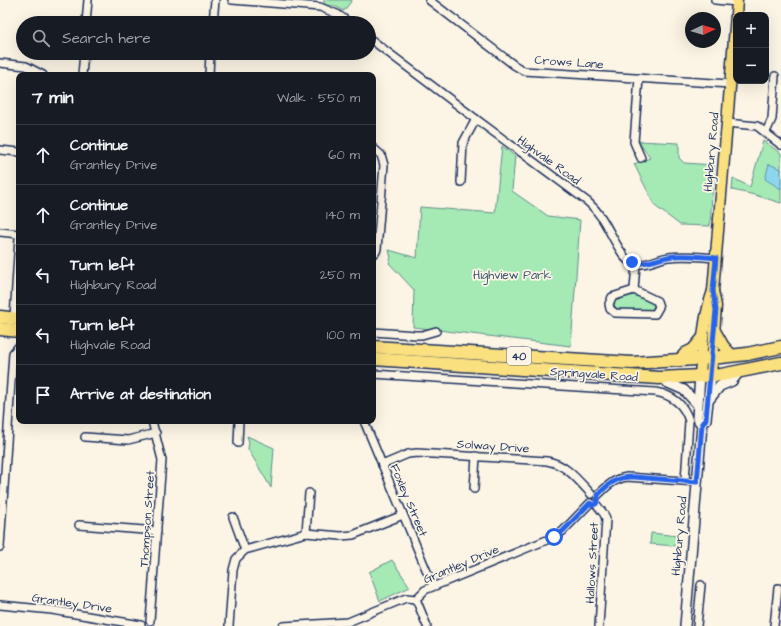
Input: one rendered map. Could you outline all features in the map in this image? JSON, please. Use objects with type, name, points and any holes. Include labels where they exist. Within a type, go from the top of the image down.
[{"type":"highway","points":[[0,317],[16,319]]},
{"type":"highway","points":[[0,329],[16,331]]},
{"type":"highway","name":"Springvale Road","points":[[376,346],[615,363],[707,359],[733,356],[781,347]]},
{"type":"highway","name":"Springvale Road","points":[[376,359],[663,378],[705,376],[739,372],[781,363]]},
{"type":"main road","name":"Highbury Road","points":[[736,12],[737,1]]},
{"type":"main road","name":"Highbury Road","points":[[707,359],[703,336],[708,305],[713,291],[733,48]]},
{"type":"main road","name":"Highbury Road","points":[[702,425],[696,418],[714,329],[716,306],[713,291]]},
{"type":"main road","points":[[714,329],[723,346],[733,356]]},
{"type":"main road","points":[[678,361],[693,349],[703,336]]},
{"type":"main road","points":[[708,401],[720,386],[732,380],[739,372]]},
{"type":"main road","name":"Highbury Road","points":[[685,626],[702,425],[706,419],[708,401],[705,376]]},
{"type":"main road","points":[[663,378],[668,383],[684,390],[698,404]]},
{"type":"street","points":[[87,16],[88,0]]},
{"type":"street","points":[[214,16],[215,0]]},
{"type":"street","points":[[232,0],[287,2],[320,7],[340,16]]},
{"type":"street","name":"Crows Lane","points":[[429,0],[524,71],[730,84]]},
{"type":"street","points":[[715,0],[737,1]]},
{"type":"street","name":"Highvale Road","points":[[376,43],[593,206],[605,222],[623,255],[628,260],[636,264]]},
{"type":"street","points":[[82,72],[83,60]]},
{"type":"street","points":[[209,72],[210,60]]},
{"type":"street","points":[[0,63],[22,65],[28,67],[32,72]]},
{"type":"street","points":[[766,132],[772,119],[775,76]]},
{"type":"street","points":[[639,78],[634,142],[641,158]]},
{"type":"street","points":[[461,182],[463,143],[476,119]]},
{"type":"street","points":[[727,123],[757,126],[781,145]]},
{"type":"street","points":[[0,150],[16,152]]},
{"type":"street","points":[[376,151],[381,155],[384,164],[376,252]]},
{"type":"street","points":[[0,232],[16,234]]},
{"type":"street","points":[[634,290],[636,264],[674,256],[716,258]]},
{"type":"street","points":[[634,290],[657,301],[659,307],[655,314],[615,313],[610,309],[610,300],[612,297],[634,290]]},
{"type":"street","points":[[376,332],[422,335],[436,330]]},
{"type":"street","points":[[0,548],[13,355],[16,349]]},
{"type":"street","points":[[405,376],[406,349]]},
{"type":"street","name":"Springvale Road","points":[[376,374],[655,392],[669,395],[682,405]]},
{"type":"street","name":"Highbury Road","points":[[682,405],[690,425],[685,481]]},
{"type":"street","name":"Thompson Street","points":[[151,623],[162,460],[153,424]]},
{"type":"street","points":[[238,443],[239,424]]},
{"type":"street","name":"Foxley Street","points":[[365,424],[433,586]]},
{"type":"street","points":[[85,437],[128,440],[156,433]]},
{"type":"street","name":"Solway Drive","points":[[382,464],[413,453],[547,461],[556,463],[568,470],[595,494]]},
{"type":"street","points":[[474,489],[476,456]]},
{"type":"street","points":[[593,504],[598,501],[595,494],[617,479],[627,477],[697,482]]},
{"type":"street","points":[[306,533],[309,493]]},
{"type":"street","name":"Grantley Drive","points":[[283,626],[320,625],[348,622],[406,598],[416,599],[425,590],[433,586],[554,537],[563,531],[593,504]]},
{"type":"street","name":"Hallows Street","points":[[593,504],[604,514],[606,519],[598,626]]},
{"type":"street","points":[[229,626],[233,570],[236,559],[245,550],[306,533],[341,536],[353,535],[403,515]]},
{"type":"street","points":[[233,517],[245,550]]},
{"type":"street","points":[[79,525],[157,531]]},
{"type":"street","points":[[697,626],[701,585]]},
{"type":"street","points":[[774,626],[778,588]]},
{"type":"street","points":[[416,599],[427,626]]},
{"type":"street","name":"Grantley Drive","points":[[0,605],[52,610],[141,625]]},
{"type":"street","points":[[141,625],[145,620],[151,623]]},
{"type":"green space","points":[[324,0],[352,0],[344,11],[335,6],[324,5]]},
{"type":"green space","points":[[638,141],[679,143],[679,158],[684,163],[714,165],[710,226],[680,225],[655,206],[634,164],[650,158]]},
{"type":"green space","points":[[763,141],[781,153],[781,203],[732,190],[733,178],[750,187]]},
{"type":"green space","name":"Highview Park","points":[[502,146],[515,156],[512,191],[548,216],[580,220],[571,346],[413,327],[414,290],[389,263],[391,258],[389,250],[417,258],[420,207],[495,213]]},
{"type":"green space","points":[[636,294],[643,299],[652,302],[654,306],[651,311],[617,309],[614,305],[616,300]]},
{"type":"green space","points":[[247,436],[274,448],[271,488],[248,449],[249,442]]},
{"type":"green space","points":[[651,533],[678,536],[677,546],[650,544]]},
{"type":"green space","points":[[392,560],[410,587],[380,601],[369,572]]},
{"type":"water","points":[[769,164],[781,169],[781,189],[765,179]]},
{"type":"route","points":[[554,537],[563,531],[590,503],[593,505],[596,504],[598,501],[598,495],[605,487],[617,479],[634,477],[697,482],[702,425],[706,419],[711,376],[716,306],[713,291],[716,258],[674,256],[641,264],[632,262]]}]
